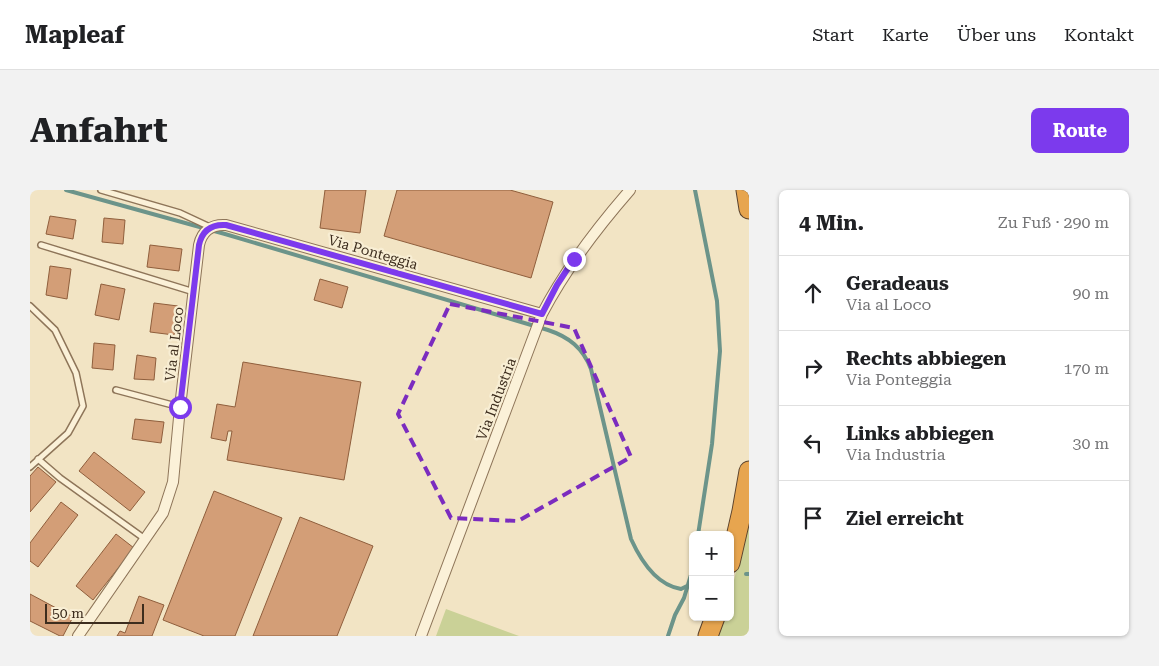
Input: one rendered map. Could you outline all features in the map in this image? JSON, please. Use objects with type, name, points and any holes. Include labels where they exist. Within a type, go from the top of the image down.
[{"type":"highway","points":[[746,190],[749,210]]},
{"type":"highway","points":[[734,546],[749,471]]},
{"type":"highway","points":[[708,636],[714,621]]},
{"type":"street","name":"Via Industria","points":[[421,636],[541,317],[557,285],[574,259],[598,227],[630,190]]},
{"type":"street","name":"Via Ponteggia","points":[[211,227],[226,225],[541,317]]},
{"type":"street","name":"Via al Loco","points":[[78,636],[162,513],[173,482],[180,407],[201,238],[211,227]]},
{"type":"lane","points":[[101,190],[180,212],[211,227]]},
{"type":"lane","points":[[41,245],[194,292]]},
{"type":"lane","points":[[30,306],[55,330],[76,373],[83,406],[68,433],[30,467]]},
{"type":"lane","points":[[116,390],[180,407]]},
{"type":"lane","points":[[38,459],[60,478],[145,540]]},
{"type":"highlighted area","points":[[450,304],[574,328],[631,457],[518,521],[451,518],[398,414]]},
{"type":"green space","points":[[749,520],[749,636],[718,636],[723,621],[734,621],[734,580]]},
{"type":"green space","points":[[446,609],[519,636],[436,636]]},
{"type":"building","points":[[325,190],[366,190],[360,233],[320,228]]},
{"type":"building","points":[[397,190],[510,190],[553,202],[531,278],[384,236]]},
{"type":"building","points":[[50,216],[76,220],[73,239],[46,234]]},
{"type":"building","points":[[104,218],[125,220],[123,244],[102,242]]},
{"type":"building","points":[[150,245],[182,249],[179,271],[147,267]]},
{"type":"building","points":[[50,266],[71,269],[67,299],[46,295]]},
{"type":"building","points":[[320,279],[348,287],[342,308],[314,300]]},
{"type":"building","points":[[101,284],[125,289],[119,320],[95,315]]},
{"type":"building","points":[[154,303],[178,306],[174,335],[150,332]]},
{"type":"building","points":[[94,343],[115,345],[113,370],[92,368]]},
{"type":"building","points":[[137,355],[156,358],[154,380],[134,379]]},
{"type":"building","points":[[243,362],[361,382],[344,480],[227,460],[232,431],[228,431],[226,441],[211,438],[217,404],[235,407]]},
{"type":"building","points":[[135,419],[164,422],[161,443],[132,439]]},
{"type":"building","points":[[94,452],[145,492],[130,511],[79,471]]},
{"type":"building","points":[[38,467],[56,482],[30,512],[30,476]]},
{"type":"building","points":[[214,491],[282,518],[235,636],[204,636],[163,620]]},
{"type":"building","points":[[61,502],[78,515],[38,567],[30,561],[30,543]]},
{"type":"building","points":[[300,517],[373,546],[337,636],[253,636]]},
{"type":"building","points":[[116,534],[134,548],[93,600],[76,586]]},
{"type":"building","points":[[30,594],[73,617],[63,636],[30,621]]},
{"type":"building","points":[[139,596],[164,605],[152,636],[117,636],[120,631],[125,633]]},
{"type":"waterway","points":[[66,190],[225,234],[548,330],[569,340],[584,355],[591,369],[631,539],[650,571],[664,583],[681,589],[689,585]]},
{"type":"waterway","points":[[695,190],[717,301],[720,351],[712,444],[699,531]]},
{"type":"waterway","points":[[668,636],[675,615],[684,598],[691,576]]},
{"type":"route","points":[[180,407],[199,245],[204,232],[211,227],[226,225],[542,314],[557,285],[574,259]]}]
